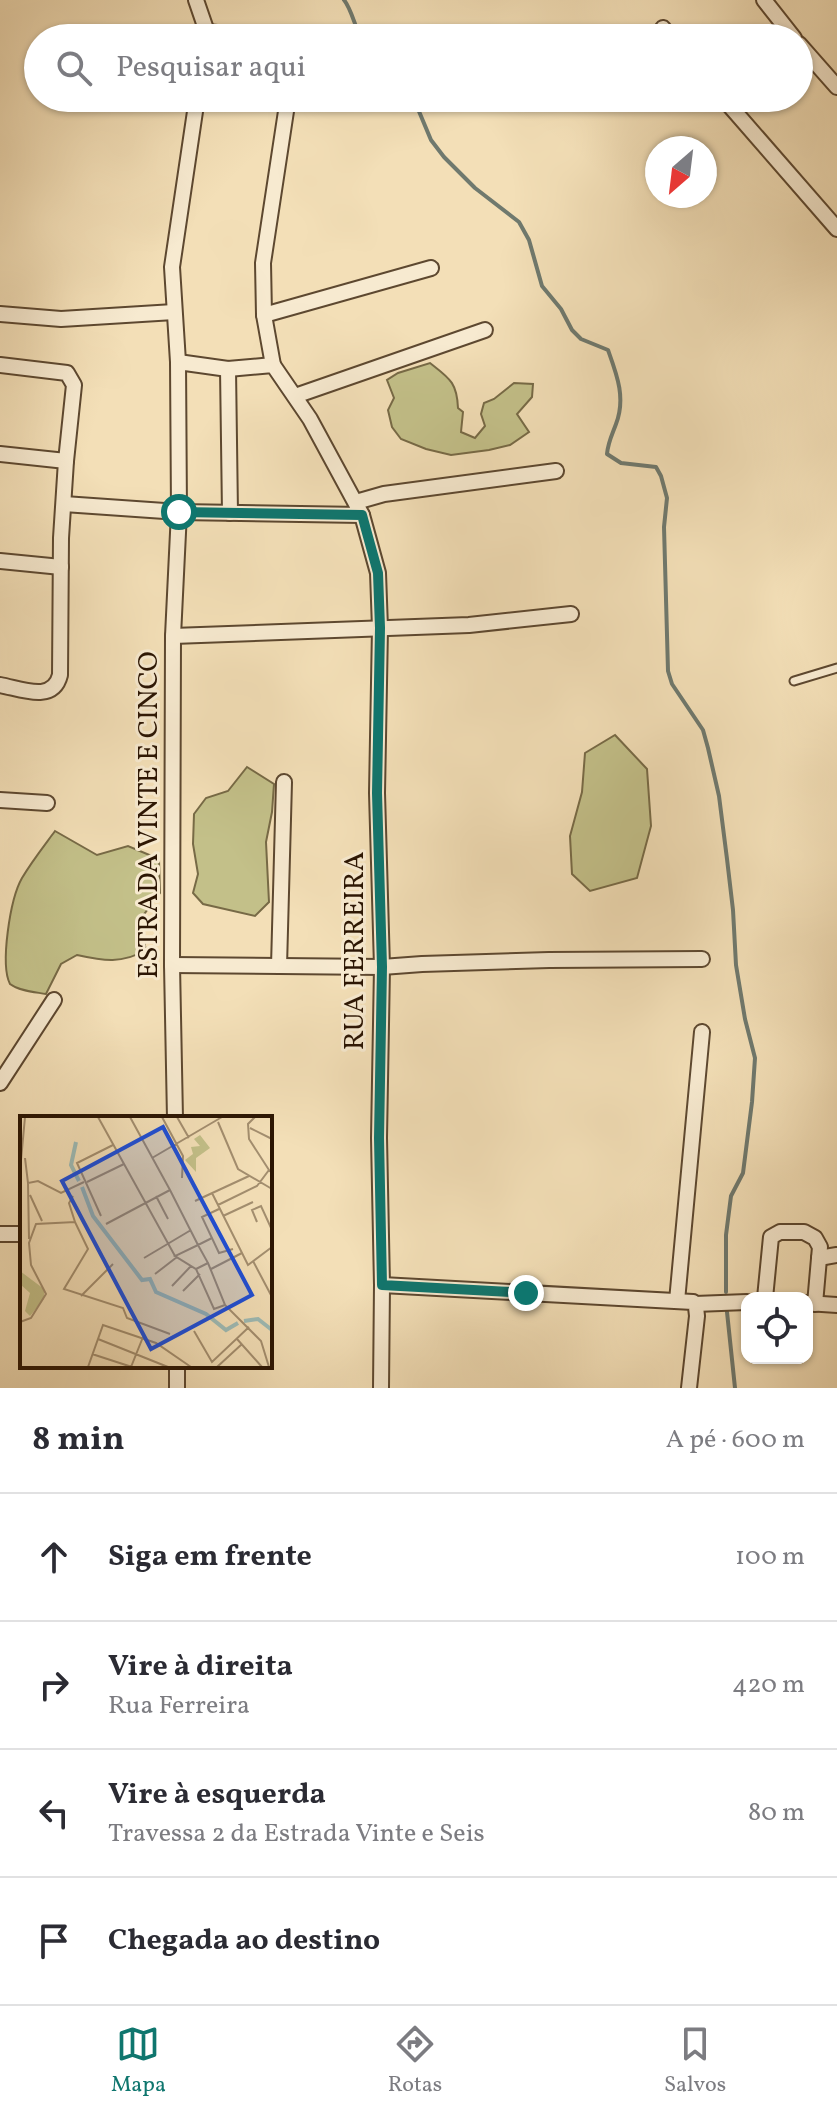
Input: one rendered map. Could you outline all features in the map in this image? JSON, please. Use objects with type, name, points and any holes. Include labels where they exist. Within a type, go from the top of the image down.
[{"type":"street","points":[[196,0],[204,24]]},
{"type":"street","points":[[764,0],[783,24]]},
{"type":"street","points":[[813,60],[837,87]]},
{"type":"street","name":"ESTRADA VINTE E CINCO","points":[[175,1116],[173,636],[179,512],[178,362],[172,267],[195,112]]},
{"type":"street","points":[[178,362],[228,369],[273,365],[264,315],[263,263],[286,112]]},
{"type":"street","points":[[735,112],[837,229]]},
{"type":"street","points":[[264,315],[431,268]]},
{"type":"street","points":[[0,314],[61,319],[174,312]]},
{"type":"street","points":[[295,396],[485,330]]},
{"type":"street","points":[[0,365],[67,373],[74,385],[66,461],[58,685],[44,693],[0,685]]},
{"type":"street","name":"RUA FERREIRA","points":[[273,365],[310,419],[359,509],[378,573],[377,793],[382,967],[379,1138],[381,1388]]},
{"type":"street","points":[[228,369],[230,513]]},
{"type":"street","points":[[0,454],[66,461]]},
{"type":"street","points":[[64,504],[230,513],[359,509],[384,494],[556,471]]},
{"type":"street","points":[[0,561],[61,567]]},
{"type":"street","points":[[173,636],[469,625],[571,614]]},
{"type":"street","points":[[279,966],[284,782]]},
{"type":"street","points":[[0,800],[47,803]]},
{"type":"street","points":[[172,965],[382,967],[549,960],[702,959]]},
{"type":"street","points":[[0,1083],[54,1000]]},
{"type":"street","points":[[677,1301],[702,1032]]},
{"type":"street","points":[[766,1292],[771,1237],[780,1232],[804,1232],[815,1238],[820,1247],[813,1292]]},
{"type":"street","points":[[819,1258],[837,1255]]},
{"type":"street","points":[[382,1285],[688,1301],[695,1304],[741,1302]]},
{"type":"street","points":[[689,1388],[697,1316],[695,1304]]},
{"type":"street","points":[[813,1304],[837,1305]]},
{"type":"lane","points":[[794,681],[837,668]]},
{"type":"shaded area","points":[[430,363],[454,386],[458,408],[463,412],[461,432],[475,438],[485,426],[481,414],[484,403],[514,383],[533,384],[532,397],[517,414],[529,432],[510,445],[451,455],[401,439],[392,427],[388,410],[394,398],[387,380],[398,373]]},
{"type":"shaded area","points":[[615,735],[647,769],[651,826],[637,878],[590,891],[572,874],[570,836],[582,792],[585,753]]},
{"type":"shaded area","points":[[247,767],[274,784],[266,842],[269,902],[255,916],[203,904],[193,893],[198,874],[193,844],[194,814],[206,798],[228,791]]},
{"type":"shaded area","points":[[55,831],[97,855],[128,846],[159,859],[160,893],[139,921],[146,950],[129,958],[113,960],[77,955],[61,964],[46,994],[22,990],[10,984],[6,948],[10,916],[22,878]]},
{"type":"waterway","points":[[344,0],[355,24]]},
{"type":"waterway","points":[[419,112],[431,140],[444,157],[475,188],[519,222],[529,240],[542,286],[561,309],[572,330],[581,339],[608,350],[617,378],[620,405],[607,454],[621,463],[656,467],[667,498],[664,527],[668,671],[672,684],[703,730],[719,796],[733,910],[736,965],[755,1058],[743,1173],[731,1196],[726,1235],[726,1292]]},
{"type":"waterway","points":[[727,1312],[735,1388]]},
{"type":"route","points":[[179,512],[362,515],[378,573],[380,628],[377,793],[382,967],[379,1138],[382,1285],[526,1293]]}]
